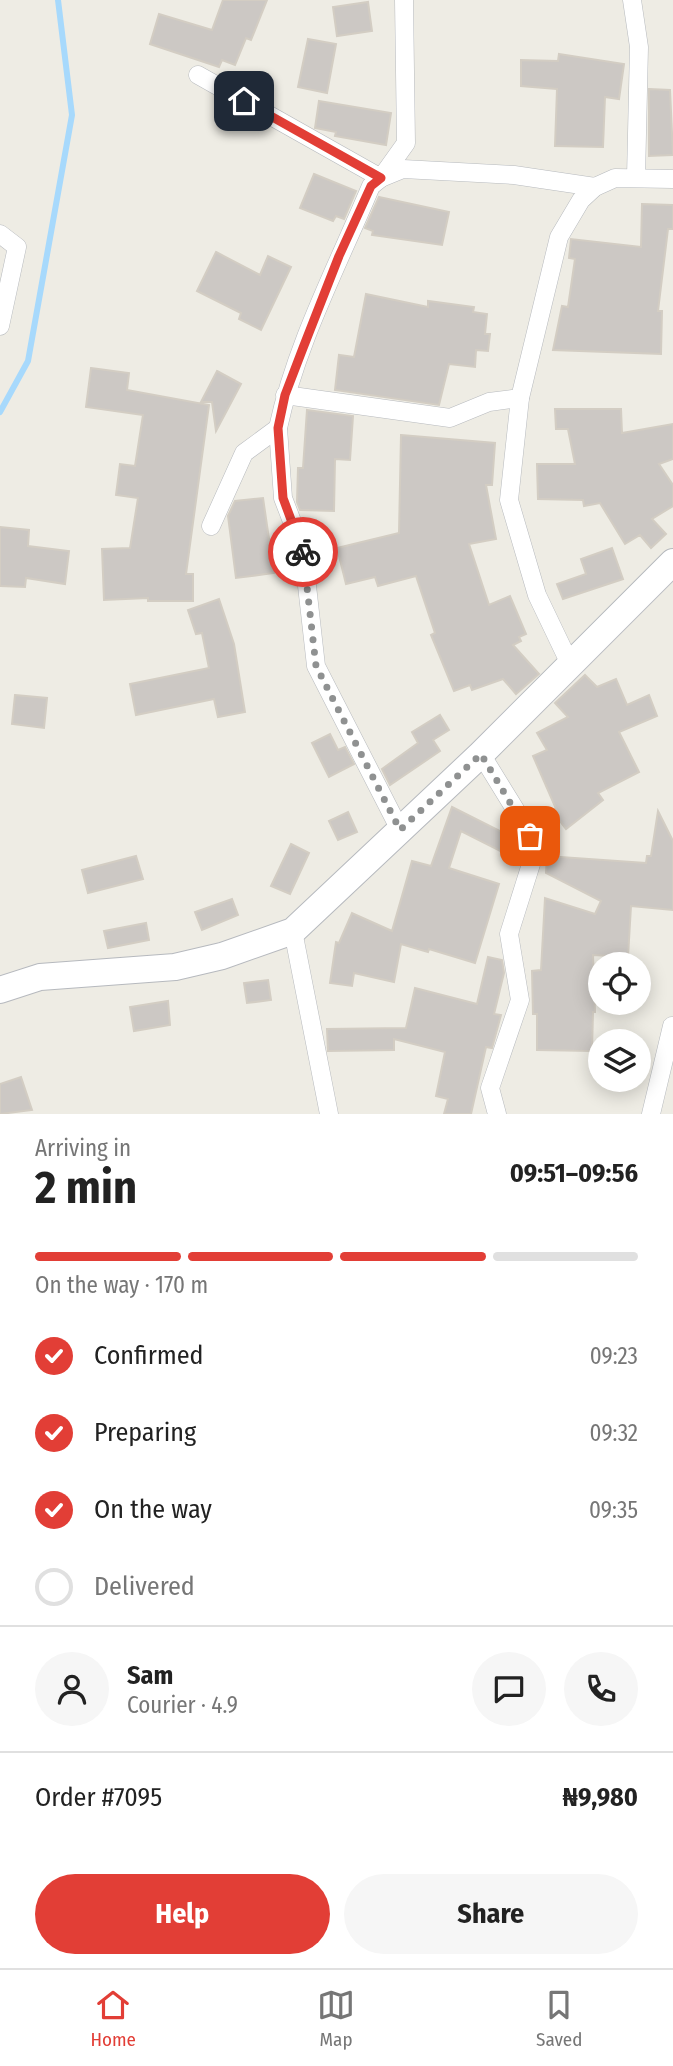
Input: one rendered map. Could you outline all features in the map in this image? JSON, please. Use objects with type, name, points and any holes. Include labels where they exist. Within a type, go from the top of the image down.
[{"type":"street","points":[[400,830],[316,666],[303,550],[283,498],[278,428],[285,395],[339,256],[371,186],[381,178],[406,143],[404,0]]},
{"type":"street","points":[[632,0],[639,47],[636,177]]},
{"type":"street","points":[[198,75],[381,178]]},
{"type":"street","points":[[381,178],[403,169],[514,175],[595,187]]},
{"type":"street","points":[[570,664],[537,595],[509,500],[520,398],[559,236],[581,201],[595,187],[615,178],[673,179]]},
{"type":"street","points":[[0,234],[17,247],[0,326]]},
{"type":"street","points":[[285,395],[450,418],[489,402],[520,398]]},
{"type":"street","points":[[211,526],[244,453],[278,428]]},
{"type":"street","points":[[0,990],[40,977],[175,967],[222,956],[293,931],[481,754],[673,562]]},
{"type":"street","points":[[481,754],[537,845],[509,934],[520,1000],[490,1088],[497,1114]]},
{"type":"street","points":[[293,931],[329,1114]]},
{"type":"street","points":[[651,1114],[671,1026]]},
{"type":"building","points":[[223,0],[267,0],[251,40],[246,38],[235,65],[222,60],[219,67],[150,44],[159,14],[212,30]]},
{"type":"building","points":[[368,2],[372,31],[337,36],[333,7]]},
{"type":"building","points":[[308,39],[336,44],[327,93],[298,87]]},
{"type":"building","points":[[559,54],[624,64],[619,99],[605,97],[603,147],[555,146],[557,89],[521,86],[521,60],[558,61]]},
{"type":"building","points":[[649,89],[670,90],[673,155],[649,156]]},
{"type":"building","points":[[319,101],[391,113],[386,145],[335,136],[336,132],[315,128]]},
{"type":"building","points":[[314,174],[356,191],[344,219],[336,216],[333,221],[300,208]]},
{"type":"building","points":[[379,197],[449,212],[442,245],[372,235],[373,231],[365,228]]},
{"type":"building","points":[[642,204],[673,205],[673,229],[668,229],[658,311],[662,311],[661,354],[553,350],[562,306],[568,307],[575,259],[569,258],[571,239],[641,247]]},
{"type":"building","points":[[216,252],[260,275],[268,256],[291,267],[261,330],[239,319],[241,313],[197,291]]},
{"type":"building","points":[[366,294],[428,307],[428,301],[474,307],[473,312],[487,314],[485,334],[490,334],[488,351],[476,350],[475,367],[449,364],[439,405],[335,390],[339,355],[354,357]]},
{"type":"building","points":[[91,368],[129,373],[127,390],[209,405],[186,574],[193,574],[193,601],[148,601],[148,598],[104,600],[102,549],[130,548],[138,498],[116,495],[120,464],[135,466],[143,415],[86,407]]},
{"type":"building","points":[[217,371],[241,384],[216,431],[212,402],[201,402]]},
{"type":"building","points":[[555,409],[621,409],[622,433],[673,424],[673,459],[659,464],[673,485],[673,506],[652,519],[666,534],[651,548],[640,535],[625,544],[600,503],[584,506],[583,500],[538,499],[537,464],[575,464],[568,429],[556,429]]},
{"type":"building","points":[[307,410],[353,416],[350,460],[335,459],[334,511],[300,510],[297,502],[298,468],[303,468]]},
{"type":"building","points":[[401,435],[495,443],[492,485],[486,485],[496,539],[469,544],[489,605],[510,596],[526,634],[519,637],[521,641],[513,645],[539,674],[516,694],[503,679],[472,690],[470,685],[454,691],[431,635],[435,633],[416,576],[378,586],[375,577],[346,584],[337,548],[399,533]]},
{"type":"building","points":[[263,498],[274,573],[236,578],[228,516],[235,501]]},
{"type":"building","points":[[0,527],[29,530],[28,546],[69,551],[65,584],[26,578],[25,587],[0,586]]},
{"type":"building","points":[[612,548],[623,579],[563,599],[557,584],[586,574],[581,559]]},
{"type":"building","points":[[219,599],[234,644],[245,712],[218,717],[214,699],[136,715],[130,684],[209,668],[202,633],[196,634],[188,610]]},
{"type":"building","points":[[585,675],[597,687],[616,679],[627,705],[649,695],[657,716],[619,732],[639,772],[598,793],[603,800],[566,829],[554,813],[557,811],[533,756],[547,750],[537,733],[568,717],[555,703]]},
{"type":"building","points":[[15,695],[47,698],[44,728],[12,724]]},
{"type":"building","points":[[440,715],[449,730],[433,740],[440,751],[390,785],[382,769],[418,743],[412,732]]},
{"type":"building","points":[[330,734],[338,750],[345,747],[354,764],[329,777],[312,743]]},
{"type":"building","points":[[452,807],[522,842],[525,847],[521,859],[516,859],[461,831],[449,868],[499,884],[475,963],[429,949],[428,952],[401,944],[394,982],[354,973],[352,986],[330,983],[336,942],[339,943],[352,913],[392,931],[412,861],[431,866]]},
{"type":"building","points":[[658,811],[673,841],[673,910],[631,906],[628,952],[588,952],[588,1015],[593,1015],[593,1029],[588,1029],[588,1051],[537,1050],[537,1014],[533,1014],[532,971],[541,970],[545,898],[595,914],[601,901],[546,873],[547,856],[646,863],[647,856],[651,856]]},
{"type":"building","points":[[348,812],[357,832],[338,840],[329,821]]},
{"type":"building","points":[[291,844],[309,853],[290,894],[271,886]]},
{"type":"building","points":[[136,856],[143,879],[88,893],[82,870]]},
{"type":"building","points":[[232,899],[238,915],[202,930],[195,912]]},
{"type":"building","points":[[146,923],[149,940],[108,948],[104,931]]},
{"type":"building","points":[[488,957],[502,960],[504,973],[494,1014],[501,1015],[492,1048],[486,1047],[471,1114],[444,1114],[448,1099],[436,1096],[445,1052],[394,1039],[394,1050],[328,1051],[327,1029],[406,1028],[415,988],[477,1004]]},
{"type":"building","points":[[268,980],[271,1000],[247,1003],[244,983]]},
{"type":"building","points":[[168,1001],[170,1025],[134,1031],[130,1007]]},
{"type":"building","points":[[21,1077],[32,1110],[0,1114],[0,1084]]},
{"type":"waterway","points":[[0,412],[28,361],[72,115],[58,0]]},
{"type":"way so far","points":[[303,552],[316,666],[400,830],[481,754],[530,836]]},
{"type":"route","points":[[244,101],[381,178],[371,186],[339,256],[285,395],[278,428],[283,498],[303,552]]}]
